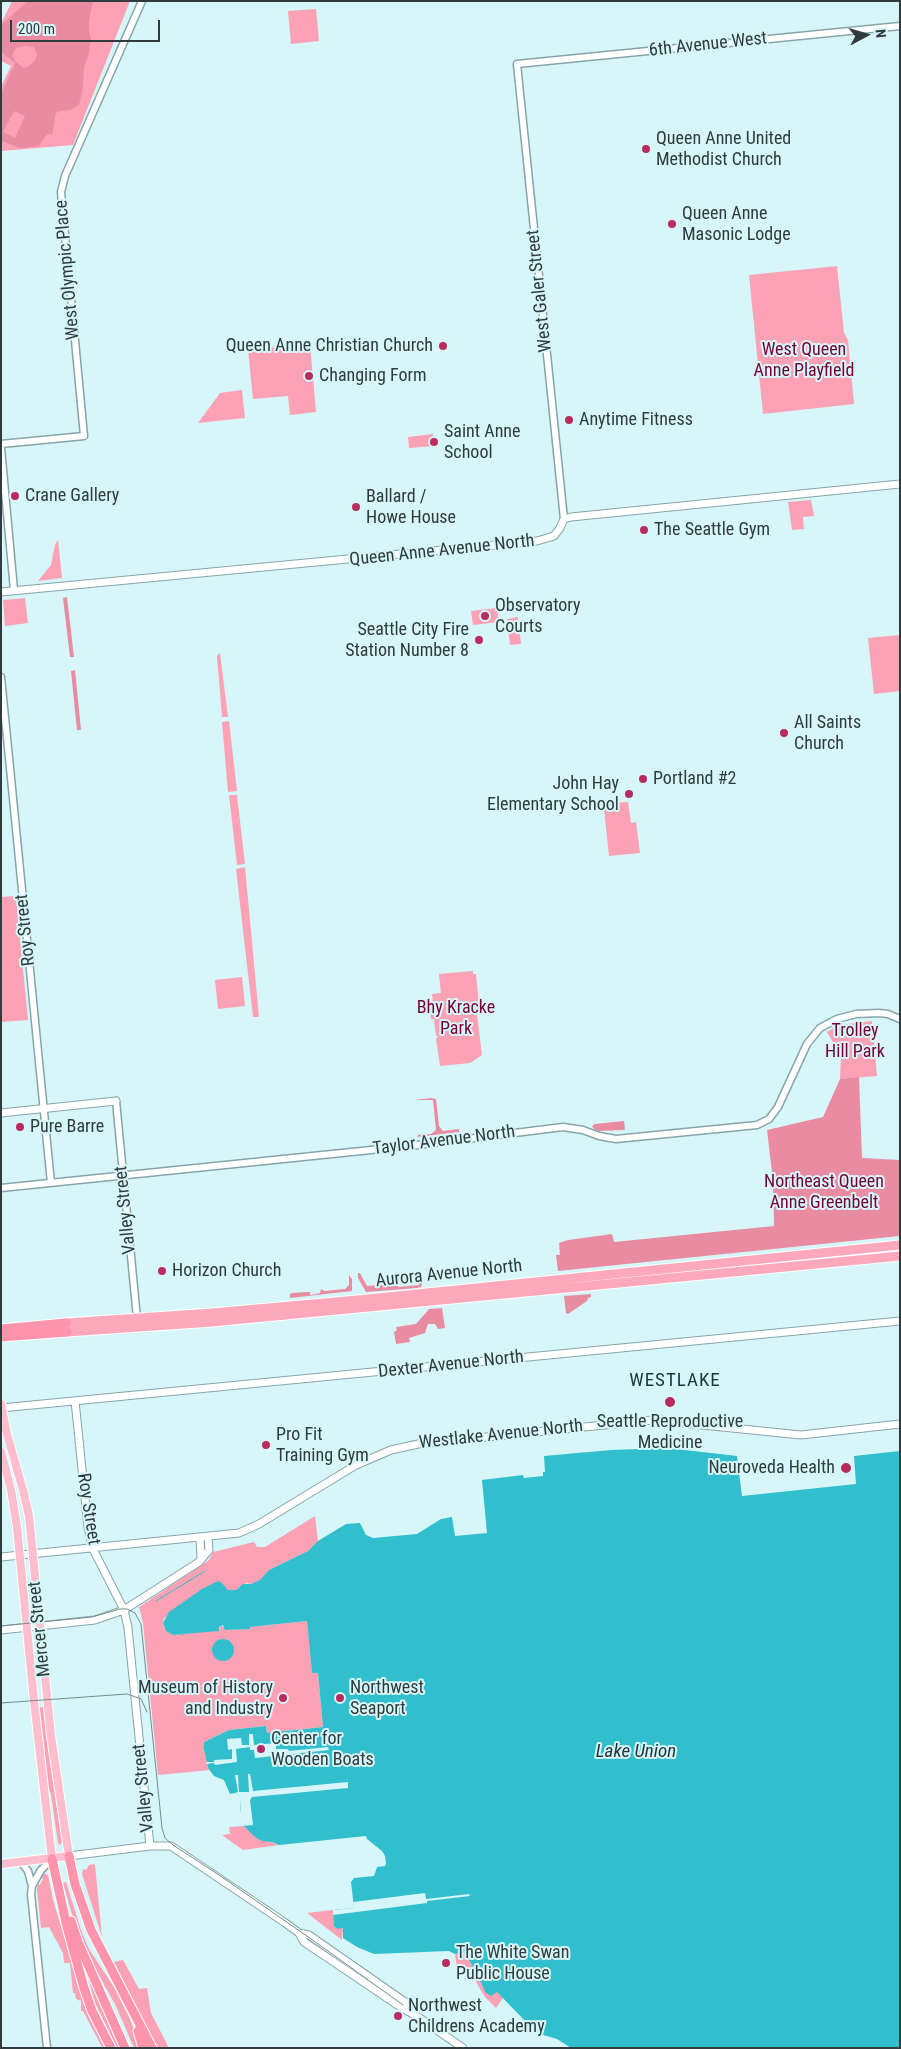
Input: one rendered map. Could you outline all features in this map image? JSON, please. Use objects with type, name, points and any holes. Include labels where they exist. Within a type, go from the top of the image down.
[{"type":"highway","name":"Aurora Avenue North","points":[[7,1335],[137,1318],[358,1300],[900,1245]]},
{"type":"highway","name":"Aurora Avenue North","points":[[66,1327],[212,1322],[900,1256]]},
{"type":"highway","points":[[69,1856],[86,1918],[134,2019],[143,2048]]},
{"type":"highway","points":[[52,1859],[60,1898],[90,2004],[111,2048]]},
{"type":"highway","points":[[60,1898],[125,2048]]},
{"type":"highway","points":[[120,1989],[152,2048]]},
{"type":"main road","points":[[564,519],[670,506],[900,484]]},
{"type":"main road","name":"Queen Anne Avenue North","points":[[1,592],[537,541],[554,536],[564,519]]},
{"type":"main road","points":[[1,1113],[116,1101]]},
{"type":"main road","name":"Dexter Avenue North","points":[[2,1408],[900,1321]]},
{"type":"main road","name":"Roy Street","points":[[75,1401],[88,1528],[93,1549],[124,1610]]},
{"type":"main road","name":"Mercer Street","points":[[1,1404],[10,1447],[26,1498],[51,1736],[69,1856]]},
{"type":"main road","name":"Westlake Avenue North","points":[[1,1557],[239,1533],[250,1529],[356,1465],[391,1450],[418,1444],[653,1420],[801,1435],[900,1424]]},
{"type":"main road","name":"Mercer Street","points":[[1,1452],[13,1499],[52,1859]]},
{"type":"main road","points":[[1,1630],[95,1620],[124,1610],[191,1568],[209,1550],[208,1537]]},
{"type":"main road","points":[[200,1538],[201,1559]]},
{"type":"main road","name":"Valley Street","points":[[124,1610],[128,1628],[150,1846]]},
{"type":"main road","points":[[1,1864],[150,1846],[175,1848],[299,1933],[309,1935],[405,2002],[415,2014],[463,2048]]},
{"type":"street","name":"West Olympic Place","points":[[1,444],[84,436],[61,192],[65,176],[142,1]]},
{"type":"street","name":"6th Avenue West","points":[[517,64],[900,26]]},
{"type":"street","name":"West Galer Street","points":[[517,64],[564,519]]},
{"type":"street","points":[[1,448],[14,590]]},
{"type":"street","name":"Roy Street","points":[[1,676],[51,1183]]},
{"type":"street","name":"Taylor Avenue North","points":[[1,1188],[563,1127],[616,1139],[757,1125],[764,1122],[774,1113],[807,1044],[820,1028],[845,1017],[866,1013],[888,1014],[900,1020]]},
{"type":"street","name":"Valley Street","points":[[116,1101],[137,1318]]},
{"type":"street","points":[[32,1886],[41,1870],[52,1859]]},
{"type":"street","points":[[21,1862],[28,1870],[32,1886],[31,1894],[47,2048]]},
{"type":"green space","points":[[12,1],[130,1],[73,145],[1,151],[1,87],[11,66],[1,61],[1,24]]},
{"type":"green space","points":[[28,1],[93,1],[89,20],[91,39],[84,67],[83,87],[79,105],[70,110],[56,113],[52,135],[47,134],[39,146],[20,148],[1,141],[1,94],[15,63],[1,52],[1,25]],"holes":[[[34,47],[37,54],[35,61],[24,68],[16,62],[12,55],[16,48]],[[14,111],[25,116],[15,138],[3,132]]]},
{"type":"green space","points":[[316,9],[319,41],[291,44],[288,11]]},
{"type":"green space","name":"West Queen Anne Playfield","points":[[837,266],[844,333],[848,340],[854,404],[763,414],[749,275]]},
{"type":"green space","points":[[310,344],[316,412],[290,415],[288,396],[253,399],[248,350]]},
{"type":"green space","points":[[242,390],[245,418],[198,423],[220,393]]},
{"type":"green space","points":[[433,434],[434,446],[409,448],[408,437]]},
{"type":"green space","points":[[811,500],[814,516],[803,517],[804,529],[792,530],[788,502]]},
{"type":"green space","points":[[58,540],[62,578],[38,581],[51,565],[55,545]]},
{"type":"green space","points":[[67,597],[74,657],[70,657],[63,598]]},
{"type":"green space","points":[[25,598],[28,623],[5,626],[3,600]]},
{"type":"green space","name":"Observatory Courts","points":[[497,608],[499,622],[473,625],[471,611]]},
{"type":"green space","name":"Observatory Courts","points":[[518,617],[521,644],[510,645],[507,619]]},
{"type":"green space","points":[[900,635],[900,691],[874,694],[868,638]]},
{"type":"green space","points":[[220,653],[228,717],[222,717],[217,656]]},
{"type":"green space","points":[[75,670],[81,730],[77,730],[71,671]]},
{"type":"green space","points":[[229,721],[237,791],[228,792],[222,722]]},
{"type":"green space","points":[[229,795],[237,795],[245,864],[237,865]]},
{"type":"green space","points":[[614,799],[614,803],[628,802],[631,823],[636,822],[640,853],[609,856],[603,800]]},
{"type":"green space","points":[[245,867],[259,1017],[253,1017],[236,869]]},
{"type":"green space","points":[[16,896],[28,1020],[1,1022],[1,897]]},
{"type":"green space","name":"Bhy Kracke Park","points":[[473,971],[473,974],[476,974],[480,1013],[477,1014],[482,1055],[470,1063],[440,1066],[436,1039],[438,1036],[436,1036],[434,1019],[431,1019],[430,1013],[434,1012],[432,994],[441,993],[439,974]]},
{"type":"green space","points":[[242,977],[245,1006],[218,1009],[215,980]]},
{"type":"green space","name":"Trolley Hill Park","points":[[872,1021],[877,1076],[840,1079],[841,1056],[827,1032],[838,1025]]},
{"type":"green space","name":"Northeast Queen Anne Greenbelt","points":[[859,1077],[862,1158],[900,1160],[900,1236],[558,1271],[556,1255],[560,1255],[559,1243],[568,1240],[612,1234],[614,1242],[774,1226],[773,1181],[767,1130],[823,1117],[840,1079]]},
{"type":"green space","points":[[436,1099],[439,1126],[443,1131],[459,1129],[459,1132],[417,1137],[418,1135],[431,1134],[436,1130],[433,1100],[414,1100]]},
{"type":"green space","points":[[624,1121],[625,1130],[599,1131],[592,1126],[595,1124]]},
{"type":"green space","points":[[358,1273],[360,1273],[367,1286],[390,1284],[392,1273],[396,1275],[398,1287],[419,1285],[419,1275],[421,1274],[422,1285],[417,1288],[366,1292],[358,1278]]},
{"type":"green space","points":[[349,1275],[352,1279],[352,1291],[290,1298],[292,1293],[310,1292],[310,1295],[320,1293],[321,1289],[324,1291],[345,1289],[349,1285]]},
{"type":"green space","points":[[591,1294],[587,1301],[568,1314],[566,1313],[564,1296]]},
{"type":"green space","points":[[442,1308],[445,1328],[438,1329],[435,1324],[428,1324],[425,1333],[409,1338],[410,1342],[396,1344],[394,1332],[397,1330],[396,1327],[416,1324],[429,1309]]},
{"type":"green space","points":[[315,1516],[318,1541],[308,1551],[269,1570],[260,1580],[251,1584],[246,1583],[237,1590],[228,1590],[224,1587],[164,1618],[163,1623],[164,1627],[173,1635],[219,1630],[220,1626],[225,1627],[225,1630],[250,1629],[250,1627],[307,1621],[312,1673],[318,1673],[323,1727],[267,1733],[266,1726],[229,1730],[204,1742],[208,1768],[211,1770],[158,1775],[143,1623],[139,1607],[209,1560],[213,1552],[254,1542],[257,1547],[265,1547]]},
{"type":"green space","points":[[43,1707],[62,1842],[60,1845],[58,1843],[51,1794],[47,1785],[39,1708]]},
{"type":"green space","points":[[244,1826],[256,1837],[279,1845],[243,1850],[222,1835],[230,1834],[229,1827]]},
{"type":"green space","points":[[94,1864],[102,1937],[82,1874],[83,1869],[86,1870],[89,1865]]},
{"type":"green space","points":[[43,1873],[48,1875],[53,1900],[88,2011],[105,2045],[102,2047],[83,2011],[81,2011],[81,2001],[76,1999],[75,1993],[73,1993],[70,1963],[64,1963],[63,1953],[49,1927],[41,1928],[37,1889],[38,1884],[40,1885],[43,1879],[40,1876]]},
{"type":"green space","points":[[66,1882],[89,1949],[114,1987],[130,2019],[140,2048],[134,2048],[116,2006],[88,1956],[75,1925],[63,1883]]},
{"type":"green space","points":[[333,1910],[334,1920],[339,1927],[343,1928],[342,1940],[307,1913]]},
{"type":"green space","points":[[464,1953],[476,1971],[485,1992],[497,1992],[503,1998],[496,2008],[485,1997],[465,1968],[457,1969],[455,1954]]},
{"type":"green space","points":[[123,1960],[139,1989],[147,1988],[151,2013],[169,2048],[157,2048],[114,1962]]},
{"type":"green space","points":[[85,1967],[126,2048],[117,2048],[95,2003]]},
{"type":"water","name":"Lake Union","points":[[667,1448],[737,1456],[742,1496],[856,1484],[854,1456],[900,1451],[900,2048],[571,2048],[557,2039],[540,2034],[497,1992],[491,1996],[485,1992],[476,1971],[464,1953],[455,1954],[449,1951],[374,1954],[357,1947],[343,1938],[343,1928],[338,1929],[334,1926],[333,1910],[354,1908],[351,1882],[354,1878],[374,1876],[377,1867],[385,1866],[385,1856],[382,1851],[367,1839],[366,1836],[279,1845],[262,1841],[244,1826],[240,1809],[240,1797],[235,1793],[230,1794],[224,1780],[214,1776],[208,1768],[204,1742],[229,1730],[266,1726],[267,1733],[323,1727],[318,1673],[312,1673],[307,1621],[250,1627],[250,1629],[225,1630],[223,1625],[219,1627],[219,1631],[173,1635],[166,1631],[163,1623],[169,1612],[202,1589],[218,1581],[228,1590],[236,1590],[243,1584],[251,1584],[260,1580],[269,1570],[308,1551],[318,1541],[346,1524],[360,1523],[366,1535],[373,1538],[417,1534],[441,1519],[452,1517],[455,1536],[487,1533],[482,1480],[523,1475],[524,1478],[543,1476],[543,1472],[545,1472],[544,1456],[611,1450]]},
{"type":"water","points":[[223,1639],[231,1642],[234,1650],[231,1658],[223,1661],[215,1658],[212,1650],[215,1642]]},
{"type":"pier","points":[[249,1734],[253,1734],[254,1745],[276,1743],[276,1749],[288,1749],[289,1751],[328,1747],[329,1750],[255,1758],[254,1750],[250,1750],[250,1747],[236,1749],[237,1762],[215,1765],[214,1763],[207,1764],[206,1762],[214,1762],[214,1760],[232,1759],[232,1749],[228,1750],[227,1739],[241,1738],[242,1745],[249,1745]]},
{"type":"pier","points":[[248,1774],[250,1774],[253,1791],[348,1782],[348,1788],[252,1797],[250,1800],[253,1825],[241,1826],[240,1797],[235,1793],[238,1792],[235,1775],[238,1775],[239,1792],[249,1792]]},
{"type":"pier","points":[[425,1893],[426,1899],[469,1894],[470,1896],[333,1915],[333,1910],[354,1908],[353,1902]]},
{"type":"waterway","points":[[156,1601],[205,1571]]},
{"type":"tram line","points":[[1,1626],[92,1617],[120,1609],[127,1609],[135,1613],[141,1624],[162,1828],[165,1838],[403,2005]]},
{"type":"tram line","points":[[1,1703],[127,1694],[141,1699],[147,1712]]},
{"type":"place","name":"Queen Anne United Methodist Church","points":[[646,149]]},
{"type":"place","name":"Queen Anne Masonic Lodge","points":[[672,224]]},
{"type":"place","name":"Queen Anne Christian Church","points":[[443,346]]},
{"type":"place","name":"Changing Form","points":[[309,376]]},
{"type":"place","name":"Anytime Fitness","points":[[569,420]]},
{"type":"place","name":"Saint Anne School","points":[[434,442]]},
{"type":"place","name":"Crane Gallery","points":[[15,496]]},
{"type":"place","name":"Ballard / Howe House","points":[[356,507]]},
{"type":"place","name":"The Seattle Gym","points":[[644,530]]},
{"type":"place","name":"Observatory Courts","points":[[485,616]]},
{"type":"place","name":"Seattle City Fire Station Number 8","points":[[479,640]]},
{"type":"place","name":"All Saints Church","points":[[784,733]]},
{"type":"place","name":"Portland #2","points":[[643,779]]},
{"type":"place","name":"John Hay Elementary School","points":[[629,794]]},
{"type":"place","name":"Pure Barre","points":[[20,1127]]},
{"type":"place","name":"Horizon Church","points":[[162,1271]]},
{"type":"place","name":"Seattle Reproductive Medicine","points":[[670,1402]]},
{"type":"place","name":"Pro Fit Training Gym","points":[[266,1445]]},
{"type":"place","name":"Neuroveda Health","points":[[846,1468]]},
{"type":"place","name":"Museum of History and Industry","points":[[283,1698]]},
{"type":"place","name":"Northwest Seaport","points":[[340,1698]]},
{"type":"place","name":"Center for Wooden Boats","points":[[261,1749]]},
{"type":"place","name":"The White Swan Public House","points":[[446,1963]]},
{"type":"place","name":"Northwest Childrens Academy","points":[[398,2016]]},
{"type":"district","name":"WESTLAKE","points":[[675,1381]]}]
